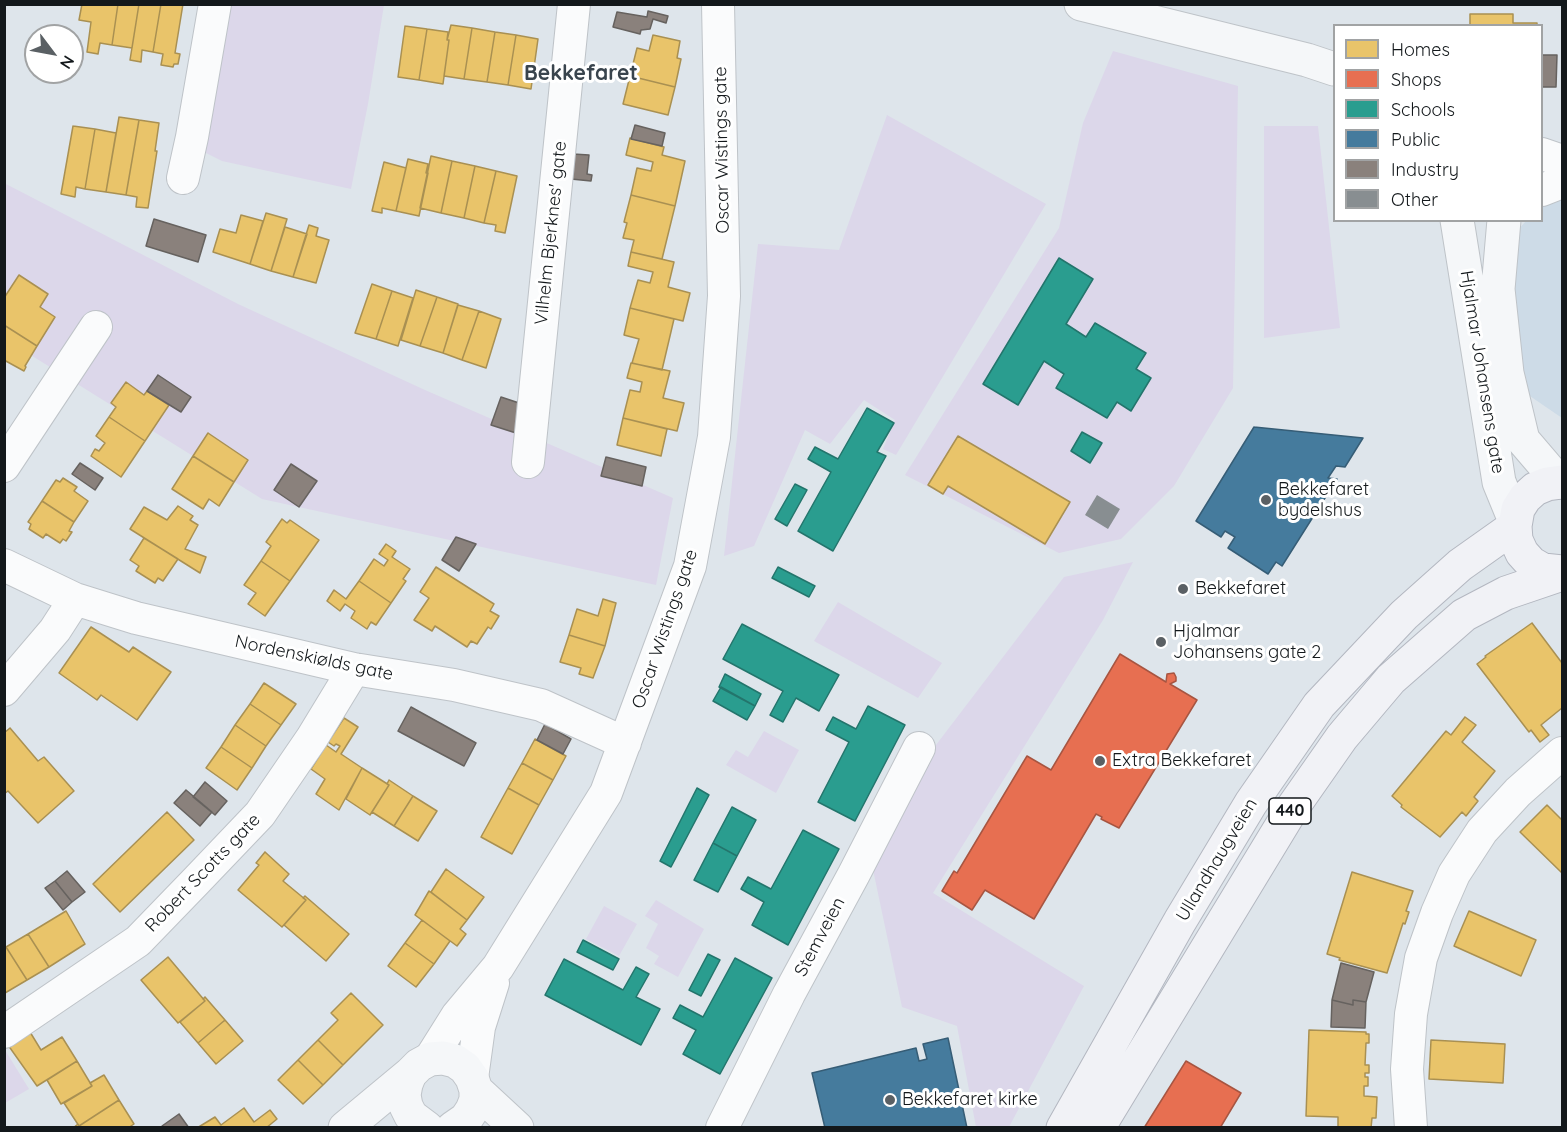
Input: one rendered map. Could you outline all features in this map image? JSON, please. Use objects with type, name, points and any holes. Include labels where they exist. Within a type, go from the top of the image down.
[{"type":"main road","name":"440","points":[[1561,482],[1535,489],[1525,498],[1518,509],[1515,524],[1516,540],[1522,553],[1531,563],[1543,570],[1563,573]]},
{"type":"main road","name":"Ullandhaugveien","points":[[1063,1128],[1197,891],[1251,803],[1319,705],[1404,615],[1460,565],[1515,524]]},
{"type":"main road","name":"Ullandhaugveien","points":[[1098,1128],[1293,807],[1342,737],[1391,679],[1464,615],[1506,593],[1563,573]]},
{"type":"street","points":[[183,178],[215,4]]},
{"type":"street","name":"Vilhelm Bjerknes' gate","points":[[528,462],[574,4]]},
{"type":"street","name":"Oscar Wistings gate","points":[[420,1066],[457,1016],[498,967],[606,793],[690,566],[714,437],[724,296],[718,4]]},
{"type":"street","points":[[1081,4],[1333,68]]},
{"type":"street","points":[[1543,154],[1563,161]]},
{"type":"street","points":[[1543,190],[1563,182]]},
{"type":"street","name":"Hjalmar Johansens gate","points":[[1457,222],[1499,482],[1515,524]]},
{"type":"street","name":"Hjalmar Johansens gate","points":[[1504,222],[1498,289],[1507,372],[1522,440],[1561,482]]},
{"type":"street","points":[[4,466],[96,327]]},
{"type":"street","name":"Nordenskiølds gate","points":[[4,565],[75,599],[177,628],[354,669],[454,685],[541,705],[625,743]]},
{"type":"street","points":[[4,690],[55,630],[75,599]]},
{"type":"street","name":"Robert Scotts gate","points":[[4,1032],[138,941],[205,872],[260,814],[312,738],[354,669]]},
{"type":"street","name":"Stemveien","points":[[722,1128],[789,994],[919,748]]},
{"type":"street","points":[[1411,1128],[1407,1069],[1411,1014],[1421,958],[1437,914],[1454,874],[1482,831],[1518,792],[1563,753]]},
{"type":"street","name":"Oscar Wistings gate","points":[[474,1084],[479,1027],[498,967]]},
{"type":"street","points":[[345,1128],[420,1066],[443,1058],[454,1061],[465,1068],[474,1084],[517,1128]]},
{"type":"street","points":[[420,1066],[404,1095],[411,1116],[427,1128]]},
{"type":"street","points":[[453,1128],[466,1119],[472,1110],[476,1100],[474,1084]]},
{"type":"shaded area","points":[[229,5],[384,5],[351,189],[222,161],[202,151]]},
{"type":"shaded area","points":[[1113,51],[1238,86],[1233,388],[1174,486],[1121,539],[1059,553],[905,475],[1059,228],[1083,123]]},
{"type":"shaded area","points":[[887,115],[1046,204],[896,455],[883,449],[895,420],[864,400],[830,444],[805,430],[754,546],[724,556],[758,244],[839,250]]},
{"type":"shaded area","points":[[1264,126],[1318,126],[1340,328],[1264,338]]},
{"type":"shaded area","points":[[4,183],[238,304],[425,390],[673,498],[656,585],[262,499],[5,339]]},
{"type":"shaded area","points":[[1562,187],[1562,418],[1524,392],[1510,280],[1517,231],[1525,222],[1543,222],[1543,201]]},
{"type":"shaded area","points":[[1133,562],[1103,620],[933,893],[1084,986],[1009,1127],[976,1127],[957,1026],[902,1007],[872,865],[923,762],[1064,577]]},
{"type":"shaded area","points":[[838,602],[942,663],[918,698],[814,641]]},
{"type":"shaded area","points":[[764,731],[799,750],[776,793],[726,765],[736,750],[748,757]]},
{"type":"shaded area","points":[[656,900],[704,929],[678,977],[654,964],[659,956],[646,948],[658,924],[645,916]]},
{"type":"shaded area","points":[[604,906],[637,924],[619,956],[586,939]]},
{"type":"shaded area","points":[[5,1050],[29,1089],[4,1103]]},
{"type":"building: Homes","points":[[82,4],[118,4],[112,45],[100,43],[98,54],[87,52],[91,22],[79,20]]},
{"type":"building: Homes","points":[[118,4],[139,4],[132,48],[112,45]]},
{"type":"building: Homes","points":[[139,4],[161,4],[153,52],[142,50],[141,62],[130,60]]},
{"type":"building: Homes","points":[[161,4],[183,4],[175,53],[180,54],[178,64],[174,64],[173,67],[161,65],[163,54],[153,52]]},
{"type":"building: Homes","points":[[1470,14],[1513,14],[1513,23],[1537,23],[1537,24],[1470,24]]},
{"type":"building: Homes","points":[[451,25],[472,28],[464,79],[444,76],[449,40],[447,40]]},
{"type":"building: Homes","points":[[405,26],[427,29],[419,80],[398,77]]},
{"type":"building: Homes","points":[[472,28],[495,32],[487,82],[464,79]]},
{"type":"building: Homes","points":[[427,29],[448,32],[443,84],[419,80]]},
{"type":"building: Homes","points":[[495,32],[516,35],[508,85],[487,82]]},
{"type":"building: Homes","points":[[516,35],[538,39],[531,89],[508,85]]},
{"type":"building: Homes","points":[[653,35],[680,41],[677,58],[681,59],[675,87],[630,76],[637,48],[649,51]]},
{"type":"building: Homes","points":[[630,76],[675,87],[668,115],[623,104]]},
{"type":"building: Homes","points":[[119,117],[139,120],[126,195],[106,192]]},
{"type":"building: Homes","points":[[139,120],[159,123],[148,208],[136,207],[137,197],[126,195]]},
{"type":"building: Homes","points":[[73,126],[95,129],[85,189],[76,187],[75,197],[61,194]]},
{"type":"building: Homes","points":[[95,129],[116,133],[106,192],[85,189]]},
{"type":"building: Homes","points":[[630,138],[664,147],[662,155],[685,161],[675,206],[631,195],[637,168],[651,171],[653,162],[626,155]]},
{"type":"building: Homes","points":[[431,156],[452,161],[441,213],[420,208]]},
{"type":"building: Homes","points":[[408,159],[428,164],[419,216],[396,211]]},
{"type":"building: Homes","points":[[452,161],[475,166],[464,218],[441,213]]},
{"type":"building: Homes","points":[[384,162],[406,168],[396,211],[382,208],[382,213],[372,211]]},
{"type":"building: Homes","points":[[475,166],[496,171],[484,223],[464,218]]},
{"type":"building: Homes","points":[[496,171],[517,176],[505,233],[495,231],[496,225],[484,223]]},
{"type":"building: Homes","points":[[631,195],[675,206],[662,259],[631,252],[634,240],[623,238],[627,223],[624,222]]},
{"type":"building: Homes","points":[[266,213],[287,219],[271,271],[250,264]]},
{"type":"building: Homes","points":[[241,215],[263,221],[250,264],[213,252],[220,229],[236,233]]},
{"type":"building: Homes","points":[[309,225],[318,228],[316,236],[329,240],[316,283],[293,277]]},
{"type":"building: Homes","points":[[285,227],[307,234],[293,277],[271,271]]},
{"type":"building: Homes","points":[[631,252],[674,262],[668,287],[690,293],[683,321],[630,308],[638,280],[650,283],[653,272],[628,266]]},
{"type":"building: Homes","points":[[19,275],[48,294],[40,307],[55,317],[37,346],[4,325],[4,298]]},
{"type":"building: Homes","points":[[372,284],[392,291],[376,339],[355,333]]},
{"type":"building: Homes","points":[[416,290],[437,297],[420,346],[401,340]]},
{"type":"building: Homes","points":[[392,291],[413,298],[398,346],[376,339]]},
{"type":"building: Homes","points":[[437,297],[458,304],[443,353],[420,346]]},
{"type":"building: Homes","points":[[458,305],[479,311],[462,360],[443,353]]},
{"type":"building: Homes","points":[[630,308],[674,319],[662,370],[632,363],[639,339],[624,335]]},
{"type":"building: Homes","points":[[479,311],[501,319],[486,368],[462,360]]},
{"type":"building: Homes","points":[[4,325],[37,346],[24,371],[4,360]]},
{"type":"building: Homes","points":[[631,363],[670,371],[663,398],[684,403],[677,431],[623,418],[630,390],[640,392],[642,382],[627,378]]},
{"type":"building: Homes","points":[[126,382],[144,395],[147,391],[169,405],[145,441],[109,417],[116,407],[111,403]]},
{"type":"building: Homes","points":[[109,417],[145,441],[121,477],[91,456],[95,449],[99,451],[105,443],[96,436]]},
{"type":"building: Homes","points":[[623,418],[667,429],[661,456],[617,445]]},
{"type":"building: Homes","points":[[208,433],[248,460],[234,482],[193,456]]},
{"type":"building: Homes","points":[[958,436],[1070,502],[1045,544],[948,486],[943,494],[928,485]]},
{"type":"building: Homes","points":[[193,456],[234,482],[219,506],[209,499],[203,509],[172,489]]},
{"type":"building: Homes","points":[[63,478],[77,487],[74,491],[88,501],[74,522],[42,501],[56,480],[60,482]]},
{"type":"building: Homes","points":[[42,501],[74,522],[69,531],[72,532],[66,541],[63,539],[60,543],[46,534],[43,538],[29,529],[31,524],[28,522]]},
{"type":"building: Homes","points":[[178,506],[193,516],[190,520],[198,525],[185,549],[206,557],[200,573],[130,529],[144,507],[167,520]]},
{"type":"building: Homes","points":[[282,519],[287,523],[290,520],[319,540],[290,581],[261,561],[271,546],[266,542]]},
{"type":"building: Homes","points":[[144,538],[178,559],[163,581],[158,578],[155,583],[136,571],[139,566],[130,560]]},
{"type":"building: Homes","points":[[386,544],[396,551],[392,557],[410,569],[403,579],[406,581],[391,603],[359,581],[374,559],[384,566],[388,560],[379,554]]},
{"type":"building: Homes","points":[[261,561],[290,581],[265,616],[248,604],[256,593],[244,585]]},
{"type":"building: Homes","points":[[436,567],[494,604],[490,611],[499,616],[491,629],[488,627],[477,644],[471,641],[467,647],[435,626],[432,631],[414,620],[429,598],[420,592]]},
{"type":"building: Homes","points":[[359,581],[391,603],[376,625],[371,622],[367,629],[351,618],[355,611],[345,604],[340,611],[327,601],[334,590],[346,599]]},
{"type":"building: Homes","points":[[603,599],[616,603],[605,646],[569,635],[577,609],[598,616]]},
{"type":"building: Homes","points":[[1532,623],[1562,663],[1562,708],[1541,725],[1549,735],[1540,742],[1531,730],[1529,732],[1477,664]]},
{"type":"building: Homes","points":[[91,627],[129,652],[133,647],[171,672],[137,720],[101,695],[97,700],[59,673]]},
{"type":"building: Homes","points":[[569,635],[605,646],[593,678],[579,674],[581,668],[560,662]]},
{"type":"building: Homes","points":[[264,683],[296,704],[281,725],[250,704]]},
{"type":"building: Homes","points":[[250,704],[281,725],[266,746],[235,725]]},
{"type":"building: Homes","points":[[1465,717],[1476,725],[1462,742],[1495,771],[1474,797],[1478,801],[1466,816],[1462,812],[1440,837],[1401,807],[1402,805],[1392,796],[1446,731],[1451,735]]},
{"type":"building: Homes","points":[[344,718],[358,727],[341,754],[362,768],[339,810],[316,794],[325,779],[311,769],[326,745],[336,752],[340,746],[336,744],[334,746],[328,742]]},
{"type":"building: Homes","points":[[235,725],[266,746],[252,768],[221,747]]},
{"type":"building: Homes","points":[[10,728],[38,761],[44,757],[74,791],[38,823],[8,791],[4,794],[4,733]]},
{"type":"building: Homes","points":[[535,739],[566,756],[553,780],[522,763]]},
{"type":"building: Homes","points":[[221,747],[252,768],[237,790],[206,768]]},
{"type":"building: Homes","points":[[522,763],[553,780],[539,805],[508,788]]},
{"type":"building: Homes","points":[[362,768],[389,785],[370,815],[346,799]]},
{"type":"building: Homes","points":[[389,780],[413,796],[394,826],[372,812],[389,785],[387,784]]},
{"type":"building: Homes","points":[[508,788],[539,805],[512,854],[481,837]]},
{"type":"building: Homes","points":[[413,796],[437,811],[418,841],[394,826]]},
{"type":"building: Homes","points":[[1547,805],[1562,820],[1562,873],[1520,832]]},
{"type":"building: Homes","points":[[167,812],[194,840],[120,912],[93,884]]},
{"type":"building: Homes","points":[[265,852],[289,874],[283,881],[306,900],[282,927],[238,890],[259,865],[256,863]]},
{"type":"building: Homes","points":[[446,869],[484,897],[467,920],[431,892]]},
{"type":"building: Homes","points":[[1352,872],[1413,891],[1406,911],[1409,912],[1405,924],[1403,923],[1387,973],[1339,960],[1340,958],[1327,954]]},
{"type":"building: Homes","points":[[429,891],[467,920],[460,929],[466,934],[457,946],[415,915]]},
{"type":"building: Homes","points":[[305,896],[349,934],[326,961],[284,925],[306,900],[303,898]]},
{"type":"building: Homes","points":[[66,911],[85,944],[49,967],[28,934]]},
{"type":"building: Homes","points":[[1469,911],[1536,940],[1521,976],[1454,946]]},
{"type":"building: Homes","points":[[422,920],[450,941],[434,964],[405,943]]},
{"type":"building: Homes","points":[[28,934],[49,967],[27,980],[6,947]]},
{"type":"building: Homes","points":[[405,943],[434,964],[416,987],[388,966]]},
{"type":"building: Homes","points":[[6,947],[27,980],[5,993],[4,948]]},
{"type":"building: Homes","points":[[168,957],[205,1001],[178,1023],[141,980]]},
{"type":"building: Homes","points":[[351,993],[383,1025],[343,1065],[318,1040],[338,1020],[331,1013]]},
{"type":"building: Homes","points":[[205,997],[225,1020],[198,1043],[180,1022],[205,1001],[203,999]]},
{"type":"building: Homes","points":[[225,1020],[243,1041],[216,1064],[198,1043]]},
{"type":"building: Homes","points":[[1309,1030],[1369,1034],[1369,1043],[1366,1043],[1365,1065],[1369,1065],[1369,1073],[1365,1073],[1365,1077],[1368,1077],[1368,1086],[1364,1086],[1364,1096],[1377,1097],[1376,1118],[1372,1118],[1371,1128],[1338,1128],[1338,1117],[1306,1116]]},
{"type":"building: Homes","points":[[30,1032],[41,1050],[62,1037],[77,1061],[37,1086],[8,1045]]},
{"type":"building: Homes","points":[[318,1040],[343,1065],[323,1085],[298,1060]]},
{"type":"building: Homes","points":[[1431,1040],[1505,1044],[1503,1083],[1429,1079]]},
{"type":"building: Homes","points":[[298,1060],[323,1085],[303,1104],[278,1080]]},
{"type":"building: Homes","points":[[77,1061],[92,1086],[61,1104],[47,1080]]},
{"type":"building: Homes","points":[[104,1075],[119,1100],[79,1126],[64,1103],[92,1086],[90,1083]]},
{"type":"building: Homes","points":[[119,1100],[134,1124],[128,1128],[73,1128],[78,1124],[79,1126]]},
{"type":"building: Homes","points":[[244,1108],[254,1122],[270,1110],[277,1119],[266,1128],[197,1128],[215,1117],[221,1125]]},
{"type":"building: Shops","points":[[1120,654],[1166,682],[1167,674],[1174,673],[1176,681],[1170,684],[1197,700],[1119,828],[1096,814],[1034,919],[985,890],[972,910],[942,891],[954,871],[957,873],[1027,756],[1051,770]]},
{"type":"building: Shops","points":[[1186,1061],[1241,1093],[1220,1128],[1144,1128]]},
{"type":"building: Schools","points":[[1059,258],[1093,279],[1066,324],[1086,337],[1095,323],[1146,353],[1136,369],[1151,378],[1131,411],[1117,402],[1107,418],[1056,388],[1064,374],[1044,361],[1018,405],[983,384]]},
{"type":"building: Schools","points":[[867,408],[894,423],[877,452],[886,456],[833,551],[798,531],[831,472],[808,459],[815,447],[838,459]]},
{"type":"building: Schools","points":[[1082,432],[1102,443],[1090,463],[1071,451]]},
{"type":"building: Schools","points":[[795,484],[807,490],[787,526],[775,519]]},
{"type":"building: Schools","points":[[778,567],[815,586],[809,597],[772,578]]},
{"type":"building: Schools","points":[[742,624],[839,675],[819,711],[796,698],[783,722],[770,715],[783,691],[723,659]]},
{"type":"building: Schools","points":[[725,674],[761,694],[755,706],[719,687]]},
{"type":"building: Schools","points":[[721,687],[755,706],[747,720],[713,701]]},
{"type":"building: Schools","points":[[868,706],[905,725],[855,821],[818,802],[849,742],[826,730],[833,717],[856,729]]},
{"type":"building: Schools","points":[[697,788],[709,795],[671,867],[660,861]]},
{"type":"building: Schools","points":[[732,807],[756,820],[737,856],[713,843]]},
{"type":"building: Schools","points":[[803,830],[839,849],[788,945],[752,925],[764,902],[741,889],[748,877],[771,889]]},
{"type":"building: Schools","points":[[713,843],[737,856],[718,892],[694,880]]},
{"type":"building: Schools","points":[[583,940],[619,959],[613,970],[577,952]]},
{"type":"building: Schools","points":[[708,954],[720,960],[701,996],[689,990]]},
{"type":"building: Schools","points":[[735,958],[772,978],[720,1074],[683,1054],[696,1030],[673,1018],[680,1005],[703,1017]]},
{"type":"building: Schools","points":[[564,959],[623,990],[636,967],[649,974],[636,997],[660,1009],[641,1045],[545,995]]},
{"type":"building: Public","name":"Bekkefaret bydelshus","points":[[1254,427],[1363,438],[1345,467],[1336,466],[1328,478],[1337,479],[1282,566],[1276,562],[1268,574],[1228,548],[1235,537],[1225,531],[1221,537],[1196,521]]},
{"type":"building: Public","name":"Bekkefaret kirke","points":[[948,1038],[967,1128],[825,1128],[812,1073],[916,1048],[919,1061],[927,1059],[923,1044]]},
{"type":"building: Industry","points":[[648,11],[668,16],[666,23],[653,19],[650,29],[641,30],[640,34],[613,27],[617,12],[647,17]]},
{"type":"building: Industry","points":[[1543,55],[1557,55],[1556,87],[1543,87]]},
{"type":"building: Industry","points":[[635,125],[665,133],[662,146],[631,139]]},
{"type":"building: Industry","points":[[573,154],[589,155],[587,174],[592,175],[591,181],[571,179]]},
{"type":"building: Industry","points":[[154,219],[206,235],[198,262],[146,246]]},
{"type":"building: Industry","points":[[158,375],[191,397],[181,412],[147,391]]},
{"type":"building: Industry","points":[[501,397],[528,406],[519,434],[491,425]]},
{"type":"building: Industry","points":[[606,457],[646,467],[642,486],[601,476]]},
{"type":"building: Industry","points":[[80,463],[103,478],[95,490],[72,474]]},
{"type":"building: Industry","points":[[291,464],[317,481],[299,507],[274,490]]},
{"type":"building: Industry","points":[[456,537],[476,544],[459,571],[442,560]]},
{"type":"building: Industry","points":[[411,707],[476,743],[464,766],[398,731]]},
{"type":"building: Industry","points":[[545,724],[571,739],[563,754],[537,740]]},
{"type":"building: Industry","points":[[205,782],[227,801],[215,815],[193,797]]},
{"type":"building: Industry","points":[[186,790],[212,812],[200,826],[174,803]]},
{"type":"building: Industry","points":[[67,871],[85,892],[72,902],[55,881]]},
{"type":"building: Industry","points":[[55,881],[72,902],[63,910],[45,888]]},
{"type":"building: Industry","points":[[1341,963],[1374,972],[1366,1002],[1353,1000],[1353,1005],[1332,1000]]},
{"type":"building: Industry","points":[[1332,1000],[1353,1005],[1353,1000],[1366,1002],[1365,1028],[1331,1027]]},
{"type":"building: Industry","points":[[179,1114],[189,1128],[163,1128],[162,1126]]},
{"type":"building: Other","points":[[1097,495],[1120,509],[1108,529],[1085,515]]},
{"type":"place","name":"Bekkefaret bydelshus","points":[[1266,500]]},
{"type":"place","name":"Bekkefaret","points":[[1183,589]]},
{"type":"place","name":"Hjalmar Johansens gate 2","points":[[1161,642]]},
{"type":"place","name":"Extra Bekkefaret","points":[[1100,761]]},
{"type":"place","name":"Bekkefaret kirke","points":[[890,1100]]},
{"type":"district","name":"Bekkefaret","points":[[581,74]]}]
